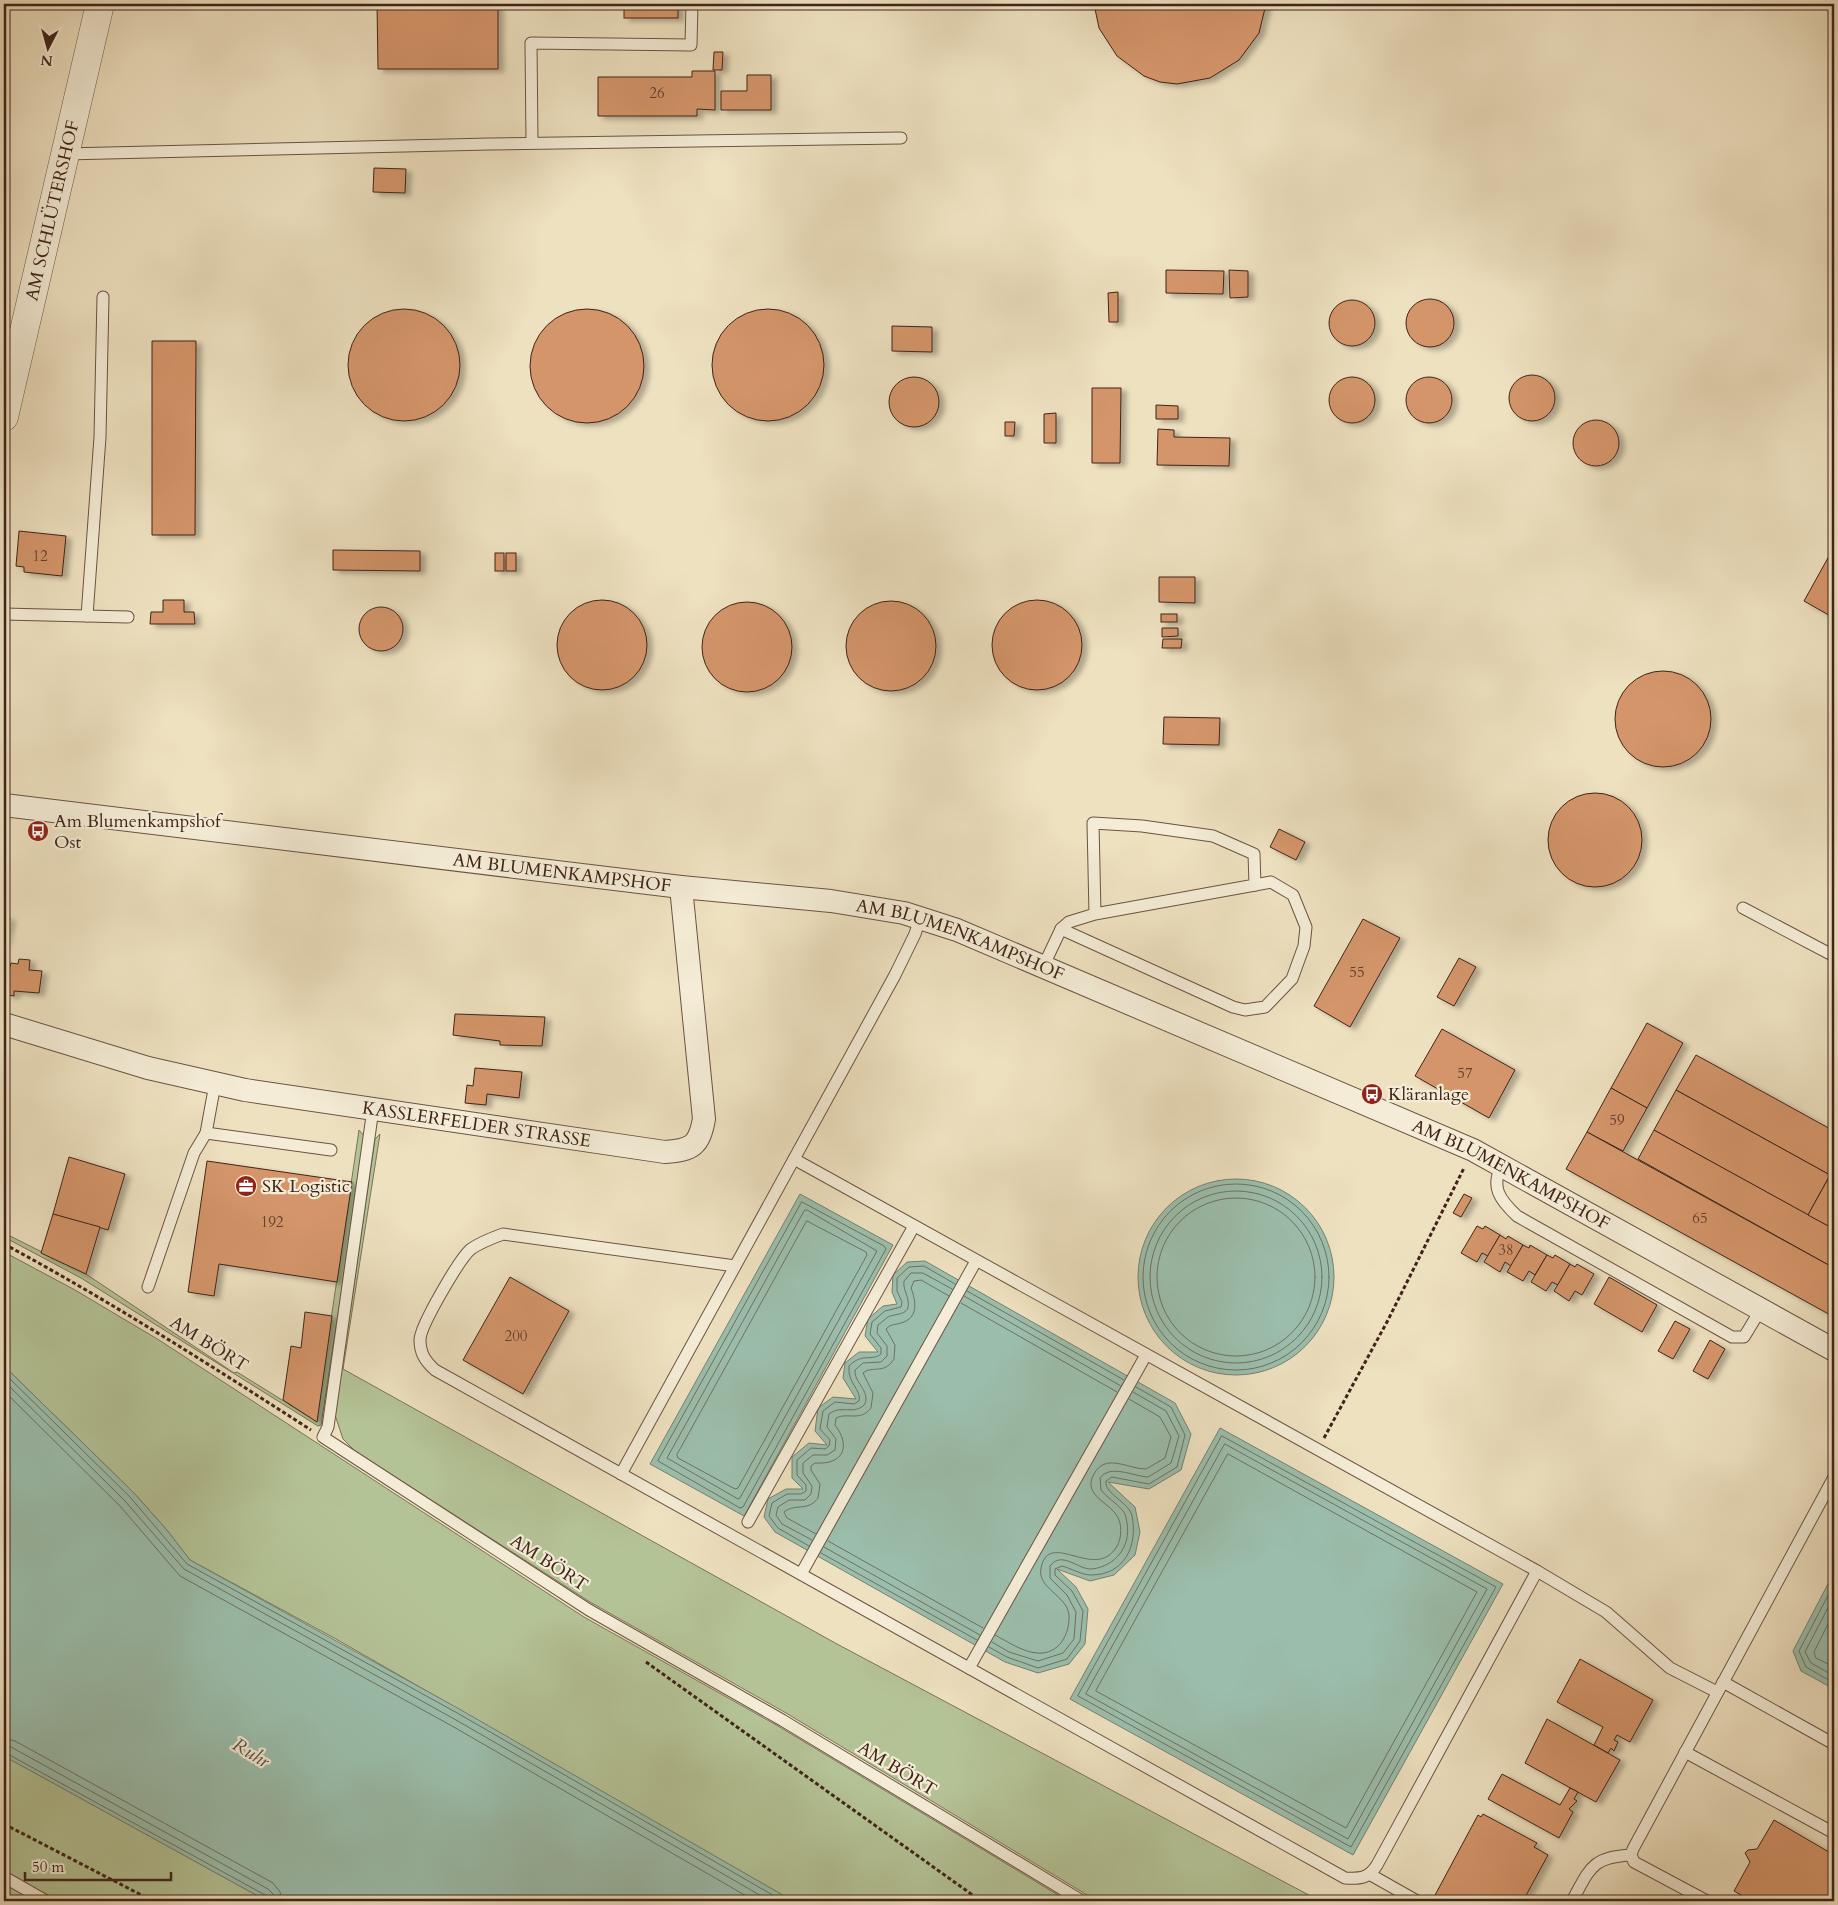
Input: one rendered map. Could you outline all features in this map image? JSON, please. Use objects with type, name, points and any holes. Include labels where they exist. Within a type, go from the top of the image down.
[{"type":"street","name":"AM SCHLÜTERSHOF","points":[[4,417],[9,376],[65,154],[100,4]]},
{"type":"street","name":"AM BLUMENKAMPSHOF","points":[[4,805],[681,887],[831,901],[904,913],[957,930],[1465,1147],[1499,1173],[1761,1309],[1834,1350]]},
{"type":"street","name":"KASSLERFELDER STRASSE","points":[[4,1024],[148,1068],[215,1084],[665,1152],[684,1150],[695,1144],[701,1135],[704,1119],[681,887]]},
{"type":"lane","points":[[532,143],[531,42],[691,45],[692,4]]},
{"type":"lane","points":[[65,154],[532,143],[901,138]]},
{"type":"lane","points":[[87,616],[100,437],[104,298]]},
{"type":"lane","points":[[4,614],[128,617]]},
{"type":"lane","points":[[1095,914],[1093,823],[1142,826],[1213,836],[1254,854],[1255,884]]},
{"type":"lane","points":[[1043,967],[1061,928],[1069,922],[1095,914],[1255,884],[1271,882],[1293,895],[1306,927],[1304,946],[1292,979],[1265,1007],[1245,1010],[1233,1007],[1061,928]]},
{"type":"lane","points":[[1743,908],[1834,956]]},
{"type":"lane","points":[[621,1474],[895,975],[915,934],[920,918]]},
{"type":"lane","points":[[148,1287],[194,1153],[206,1133],[215,1084]]},
{"type":"lane","points":[[323,1437],[328,1427],[373,1109]]},
{"type":"lane","points":[[206,1133],[331,1150]]},
{"type":"lane","points":[[794,1159],[1537,1571],[1606,1612],[1670,1668],[1720,1687],[1834,1744]]},
{"type":"lane","points":[[1499,1173],[1506,1205],[1517,1216],[1732,1337],[1744,1336],[1761,1309]]},
{"type":"lane","points":[[748,1522],[914,1226]]},
{"type":"lane","points":[[735,1266],[503,1234],[487,1239],[470,1250],[460,1262],[424,1325],[420,1337],[420,1349],[425,1360],[435,1370],[1345,1878],[1359,1879],[1371,1875],[1537,1571]]},
{"type":"lane","points":[[801,1574],[976,1261]]},
{"type":"lane","points":[[969,1668],[1146,1355]]},
{"type":"lane","name":"AM BÖRT","points":[[323,1437],[589,1610],[782,1720],[1082,1901]]},
{"type":"lane","points":[[1631,1855],[1834,1477]]},
{"type":"lane","points":[[1685,1752],[1834,1833]]},
{"type":"lane","points":[[1572,1901],[1596,1862],[1611,1856],[1631,1855]]},
{"type":"lane","points":[[1631,1855],[1634,1862],[1707,1901]]},
{"type":"lane","points":[[1371,1875],[1417,1901]]},
{"type":"lane","points":[[4,1877],[46,1901]]},
{"type":"path","points":[[1456,1163],[1499,1173]]},
{"type":"path","points":[[1318,1450],[1388,1320],[1465,1166]]},
{"type":"path","name":"AM BÖRT","points":[[4,1244],[78,1284],[323,1437]]},
{"type":"path","points":[[639,1656],[981,1901]]},
{"type":"path","points":[[4,1824],[153,1901]]},
{"type":"shaded area","points":[[359,1130],[365,1137],[321,1425],[318,1426],[81,1278],[4,1237],[4,1233],[86,1274],[234,1373],[237,1372],[316,1421]]},
{"type":"shaded area","points":[[380,1134],[343,1369],[837,1644],[1320,1901],[1097,1901],[786,1713],[590,1602],[355,1451],[343,1439],[335,1415],[375,1139]]},
{"type":"shaded area","points":[[4,1252],[75,1290],[159,1340],[584,1617],[778,1726],[1068,1901],[793,1901],[336,1639],[190,1560],[134,1493],[4,1366]]},
{"type":"shaded area","points":[[4,1756],[267,1901],[4,1901]]},
{"type":"water","points":[[1236,1179],[1255,1181],[1273,1187],[1290,1196],[1305,1208],[1317,1223],[1326,1240],[1332,1258],[1334,1277],[1332,1296],[1326,1314],[1317,1331],[1305,1346],[1290,1358],[1273,1367],[1255,1373],[1236,1375],[1217,1373],[1199,1367],[1182,1358],[1167,1346],[1155,1331],[1146,1314],[1140,1296],[1138,1277],[1140,1258],[1146,1240],[1155,1223],[1167,1208],[1182,1196],[1199,1187],[1217,1181]]},
{"type":"water","points":[[800,1194],[893,1245],[744,1516],[650,1464]]},
{"type":"water","points":[[925,1261],[1175,1403],[1191,1434],[1181,1470],[1149,1489],[1108,1482],[1135,1507],[1140,1532],[1135,1555],[1114,1575],[1090,1581],[1057,1569],[1076,1587],[1088,1609],[1085,1644],[1069,1664],[1038,1673],[1005,1662],[775,1532],[764,1517],[768,1499],[786,1489],[803,1489],[792,1478],[792,1457],[809,1443],[827,1445],[815,1431],[818,1408],[833,1397],[856,1399],[843,1378],[845,1363],[859,1352],[878,1352],[865,1336],[868,1319],[883,1306],[897,1304],[892,1292],[893,1275],[907,1262]]},
{"type":"water","name":"Ruhr","points":[[4,1366],[134,1493],[190,1560],[461,1710],[793,1901],[267,1901],[4,1756]]},
{"type":"water","points":[[1220,1428],[1503,1584],[1353,1855],[1070,1699]]},
{"type":"water","points":[[1834,1579],[1834,1689],[1801,1671],[1793,1651],[1830,1580]]},
{"type":"building","points":[[377,4],[498,4],[498,69],[378,69]]},
{"type":"building","points":[[624,4],[678,4],[678,18],[624,18]]},
{"type":"building","points":[[1094,4],[1266,4],[1259,33],[1239,60],[1210,78],[1177,84],[1160,82],[1144,76],[1117,56],[1099,28]]},
{"type":"building","points":[[714,52],[723,52],[722,70],[713,70]]},
{"type":"building","points":[[692,71],[715,71],[715,110],[697,109],[697,116],[598,116],[598,77],[692,77]]},
{"type":"building","points":[[747,75],[771,75],[771,110],[721,110],[721,91],[747,91]]},
{"type":"building","points":[[374,168],[406,169],[405,193],[373,192]]},
{"type":"building","points":[[1166,270],[1224,271],[1223,294],[1166,293]]},
{"type":"building","points":[[1229,270],[1248,271],[1248,297],[1230,298]]},
{"type":"building","points":[[1118,292],[1118,322],[1109,322],[1108,293]]},
{"type":"building","points":[[1430,299],[1439,301],[1447,306],[1452,314],[1454,323],[1452,332],[1447,340],[1439,345],[1430,347],[1421,345],[1413,340],[1408,332],[1406,323],[1408,314],[1413,306],[1421,301]]},
{"type":"building","points":[[1352,300],[1365,304],[1371,310],[1375,323],[1371,336],[1365,342],[1352,346],[1339,342],[1333,336],[1329,323],[1333,310],[1339,304]]},
{"type":"building","points":[[404,309],[426,313],[444,325],[456,343],[460,365],[456,387],[444,405],[426,417],[404,421],[382,417],[364,405],[352,387],[348,365],[352,343],[364,325],[382,313]]},
{"type":"building","points":[[587,309],[609,313],[627,326],[640,344],[644,366],[640,388],[627,406],[609,419],[587,423],[565,419],[547,406],[534,388],[530,366],[534,344],[547,326],[565,313]]},
{"type":"building","points":[[768,309],[790,313],[808,325],[820,343],[824,365],[820,387],[808,405],[790,417],[768,421],[746,417],[728,405],[716,387],[712,365],[716,343],[728,325],[746,313]]},
{"type":"building","points":[[892,326],[932,327],[932,352],[892,351]]},
{"type":"building","points":[[152,341],[196,341],[195,535],[152,535]]},
{"type":"building","points":[[1537,375],[1549,381],[1554,389],[1554,407],[1549,415],[1541,420],[1527,421],[1515,415],[1510,407],[1509,393],[1515,381],[1523,376]]},
{"type":"building","points":[[914,377],[924,379],[932,384],[937,392],[939,402],[937,412],[932,420],[924,425],[914,427],[904,425],[896,420],[891,412],[889,402],[891,392],[896,384],[904,379]]},
{"type":"building","points":[[1347,377],[1357,377],[1371,387],[1375,400],[1371,413],[1365,419],[1357,423],[1347,423],[1333,413],[1329,405],[1329,395],[1339,381]]},
{"type":"building","points":[[1424,377],[1434,377],[1448,387],[1452,400],[1448,413],[1442,419],[1434,423],[1424,423],[1410,413],[1406,405],[1406,395],[1416,381]]},
{"type":"building","points":[[1092,388],[1121,388],[1120,463],[1092,463]]},
{"type":"building","points":[[1156,405],[1178,406],[1178,419],[1156,419]]},
{"type":"building","points":[[1056,413],[1056,443],[1044,443],[1044,414]]},
{"type":"building","points":[[1596,420],[1609,424],[1615,430],[1619,443],[1615,456],[1609,462],[1596,466],[1583,462],[1577,456],[1573,443],[1577,430],[1583,424]]},
{"type":"building","points":[[1005,422],[1015,422],[1014,436],[1005,436]]},
{"type":"building","points":[[1158,429],[1174,430],[1174,437],[1230,438],[1229,466],[1157,465]]},
{"type":"building","points":[[19,531],[66,536],[62,576],[24,572],[24,567],[16,566]]},
{"type":"building","points":[[1834,547],[1834,618],[1804,601]]},
{"type":"building","points":[[333,550],[420,551],[420,571],[333,570]]},
{"type":"building","points":[[495,553],[504,553],[504,571],[495,571]]},
{"type":"building","points":[[506,553],[516,553],[516,571],[506,571]]},
{"type":"building","points":[[1159,577],[1195,577],[1195,603],[1159,602]]},
{"type":"building","points":[[163,600],[184,600],[184,612],[194,612],[195,624],[150,624],[151,612],[163,612]]},
{"type":"building","points":[[602,600],[619,603],[634,613],[644,628],[647,645],[644,662],[634,677],[619,687],[602,690],[585,687],[570,677],[560,662],[557,645],[560,628],[570,613],[585,603]]},
{"type":"building","points":[[1037,600],[1054,603],[1069,613],[1079,628],[1082,645],[1079,662],[1069,677],[1054,687],[1037,690],[1020,687],[1005,677],[995,662],[992,645],[995,628],[1005,613],[1020,603]]},
{"type":"building","points":[[891,601],[908,604],[923,614],[933,629],[936,646],[933,663],[923,678],[908,688],[891,691],[874,688],[859,678],[849,663],[846,646],[849,629],[859,614],[874,604]]},
{"type":"building","points":[[747,602],[764,605],[779,615],[789,630],[792,647],[789,664],[779,679],[764,689],[747,692],[730,689],[715,679],[705,664],[702,647],[705,630],[715,615],[730,605]]},
{"type":"building","points":[[381,607],[393,611],[399,617],[403,629],[399,641],[393,647],[381,651],[369,647],[363,641],[359,629],[363,617],[369,611]]},
{"type":"building","points":[[1161,614],[1177,614],[1177,622],[1161,622]]},
{"type":"building","points":[[1162,628],[1178,628],[1178,636],[1162,637]]},
{"type":"building","points":[[1163,639],[1182,639],[1181,648],[1162,648]]},
{"type":"building","points":[[1663,671],[1681,675],[1697,685],[1707,701],[1711,719],[1707,737],[1697,753],[1681,763],[1663,767],[1645,763],[1629,753],[1619,737],[1615,719],[1619,701],[1629,685],[1645,675]]},
{"type":"building","points":[[1164,717],[1220,718],[1219,745],[1163,744]]},
{"type":"building","points":[[1595,793],[1613,797],[1628,807],[1638,822],[1642,840],[1638,858],[1628,873],[1613,883],[1595,887],[1577,883],[1562,873],[1552,858],[1548,840],[1552,822],[1562,807],[1577,797]]},
{"type":"building","points":[[1279,829],[1305,842],[1296,860],[1270,847]]},
{"type":"building","points":[[4,917],[10,918],[4,946]]},
{"type":"building","points":[[1363,919],[1400,938],[1350,1027],[1314,1006]]},
{"type":"building","points":[[1459,958],[1476,967],[1454,1006],[1437,997]]},
{"type":"building","points":[[19,959],[30,960],[29,970],[42,971],[39,993],[14,991],[14,996],[7,995],[8,990],[4,989],[7,967],[10,967],[11,963],[18,964]]},
{"type":"building","points":[[455,1014],[545,1017],[542,1046],[500,1045],[500,1041],[453,1035]]},
{"type":"building","points":[[1647,1023],[1683,1043],[1647,1108],[1611,1088]]},
{"type":"building","points":[[1442,1029],[1515,1070],[1489,1118],[1415,1076]]},
{"type":"building","points":[[1696,1055],[1834,1131],[1834,1168],[1830,1175],[1676,1090]]},
{"type":"building","points":[[475,1068],[522,1072],[519,1098],[487,1094],[486,1105],[465,1103],[467,1085],[473,1086]]},
{"type":"building","points":[[1611,1088],[1647,1108],[1623,1151],[1587,1132]]},
{"type":"building","points":[[1676,1090],[1830,1175],[1808,1215],[1654,1130]]},
{"type":"building","points":[[1654,1130],[1834,1229],[1834,1268],[1638,1159]]},
{"type":"building","points":[[1587,1132],[1834,1268],[1834,1317],[1566,1169]]},
{"type":"building","points":[[69,1157],[125,1174],[108,1230],[53,1214]]},
{"type":"building","points":[[207,1161],[352,1182],[337,1282],[219,1264],[214,1296],[188,1292]]},
{"type":"building","points":[[1834,1168],[1834,1229],[1808,1215]]},
{"type":"building","points":[[1464,1194],[1472,1198],[1461,1217],[1453,1213]]},
{"type":"building","points":[[53,1214],[100,1227],[86,1274],[41,1253]]},
{"type":"building","points":[[1477,1226],[1483,1229],[1485,1226],[1500,1235],[1488,1256],[1482,1253],[1477,1262],[1461,1253]]},
{"type":"building","points":[[1500,1235],[1506,1239],[1508,1236],[1523,1245],[1511,1266],[1505,1262],[1500,1272],[1484,1262]]},
{"type":"building","points":[[1523,1245],[1529,1248],[1530,1245],[1547,1255],[1535,1275],[1529,1271],[1523,1281],[1507,1272]]},
{"type":"building","points":[[1547,1255],[1553,1258],[1555,1255],[1570,1264],[1558,1285],[1552,1282],[1546,1291],[1531,1282]]},
{"type":"building","points":[[1570,1264],[1575,1267],[1577,1264],[1594,1274],[1582,1295],[1575,1291],[1569,1301],[1554,1291]]},
{"type":"building","points":[[510,1277],[569,1311],[523,1394],[463,1360]]},
{"type":"building","points":[[1609,1277],[1657,1305],[1642,1332],[1594,1304]]},
{"type":"building","points":[[305,1312],[332,1316],[317,1422],[283,1400],[291,1346],[301,1348]]},
{"type":"building","points":[[1675,1321],[1690,1329],[1673,1359],[1658,1351]]},
{"type":"building","points":[[1710,1340],[1725,1349],[1708,1379],[1693,1371]]},
{"type":"building","points":[[1580,1659],[1653,1700],[1630,1742],[1617,1735],[1614,1740],[1618,1742],[1614,1751],[1611,1748],[1608,1753],[1594,1745],[1603,1727],[1557,1702]]},
{"type":"building","points":[[1547,1719],[1620,1760],[1596,1802],[1525,1763]]},
{"type":"building","points":[[1502,1774],[1560,1805],[1570,1788],[1578,1792],[1574,1799],[1577,1801],[1569,1809],[1573,1812],[1559,1838],[1488,1799]]},
{"type":"building","points":[[1483,1814],[1537,1843],[1534,1847],[1548,1855],[1523,1901],[1442,1901],[1434,1897],[1478,1815],[1481,1817]]},
{"type":"building","points":[[1774,1820],[1834,1855],[1834,1901],[1752,1901],[1734,1891],[1750,1862],[1745,1853],[1748,1850],[1757,1849]]},
{"type":"place","name":"Am Blumenkampshof Ost","points":[[38,831]]},
{"type":"place","name":"Kläranlage","points":[[1372,1094]]},
{"type":"place","name":"SK Logistic","points":[[246,1186]]}]
